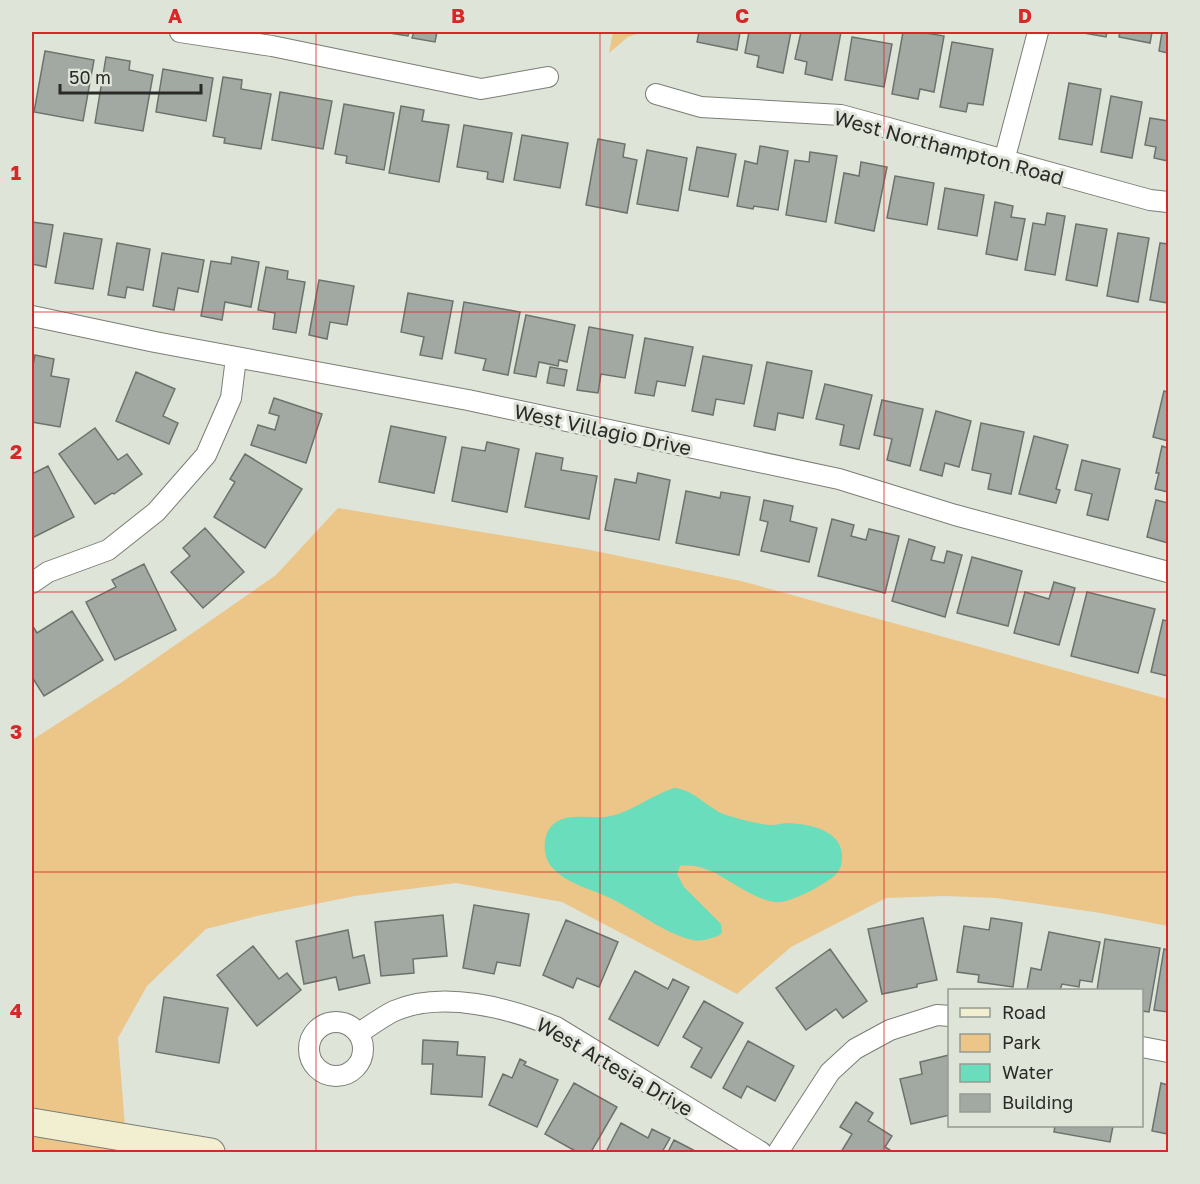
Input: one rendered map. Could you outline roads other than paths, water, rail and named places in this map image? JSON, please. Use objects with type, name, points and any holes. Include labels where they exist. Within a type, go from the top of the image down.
[{"type":"street","points":[[180,32],[272,46],[481,89],[548,77]]},
{"type":"street","points":[[1004,161],[1038,32]]},
{"type":"street","name":"West Northampton Road","points":[[656,94],[701,107],[841,115],[1150,200],[1168,202]]},
{"type":"street","name":"West Villagio Drive","points":[[32,316],[236,358],[468,400],[839,479],[955,515],[1168,572]]},
{"type":"street","points":[[32,583],[48,572],[108,550],[156,512],[206,455],[231,398],[236,358]]},
{"type":"street","name":"West Artesia Drive","points":[[359,1033],[394,1011],[434,1002],[492,1006],[525,1015],[556,1027],[761,1152]]},
{"type":"street","points":[[778,1152],[830,1072],[855,1049],[890,1030],[937,1015],[948,1016]]},
{"type":"street","points":[[1143,1047],[1168,1052]]},
{"type":"street","points":[[32,1122],[211,1152]]},
{"type":"water","points":[[674,788],[689,792],[726,815],[771,825],[787,823],[823,830],[830,834],[840,846],[842,858],[840,869],[829,880],[809,892],[787,901],[776,902],[752,895],[713,872],[692,866],[680,866],[677,874],[684,887],[721,924],[720,935],[696,940],[673,933],[616,901],[573,883],[557,873],[549,863],[545,852],[545,840],[551,827],[557,821],[574,817],[611,816]]}]
